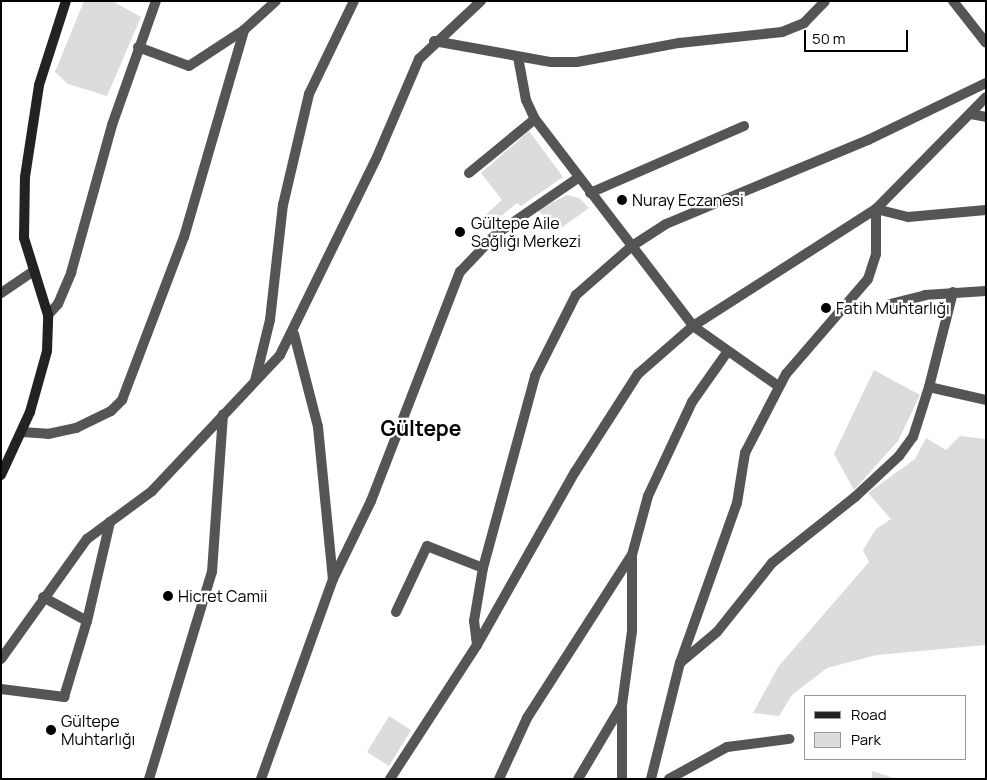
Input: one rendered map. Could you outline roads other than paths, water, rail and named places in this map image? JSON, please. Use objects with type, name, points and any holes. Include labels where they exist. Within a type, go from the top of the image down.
[{"type":"main road","points":[[1,475],[22,432],[47,351],[48,315],[24,238],[25,177],[39,85],[66,1]]},
{"type":"street","points":[[48,315],[58,304],[70,273],[138,47],[156,1]]},
{"type":"street","points":[[138,47],[189,66],[244,30],[276,1]]},
{"type":"street","points":[[255,382],[270,320],[283,205],[307,102],[319,66],[354,1]]},
{"type":"street","points":[[1,659],[43,597],[87,539],[140,502],[255,382],[294,334],[377,157],[412,70],[434,41],[481,1]]},
{"type":"street","points":[[434,41],[518,57],[577,62],[679,43],[782,32],[804,24],[825,1]]},
{"type":"street","points":[[953,1],[986,43]]},
{"type":"street","points":[[22,432],[48,434],[76,428],[112,411],[122,400],[184,237],[244,30]]},
{"type":"street","points":[[518,57],[526,100],[535,119],[590,194],[692,326],[778,386]]},
{"type":"street","points":[[477,645],[474,621],[483,568],[542,356],[576,295],[632,246],[693,212],[868,140],[986,83]]},
{"type":"street","points":[[390,779],[477,645],[623,394],[653,360],[692,326],[876,209],[986,97]]},
{"type":"street","points":[[971,114],[986,117]]},
{"type":"street","points":[[469,173],[535,119]]},
{"type":"street","points":[[590,194],[744,126]]},
{"type":"street","points":[[261,779],[333,579],[371,501],[460,272],[496,234],[578,178]]},
{"type":"street","points":[[876,209],[908,217],[986,210]]},
{"type":"street","points":[[650,779],[680,663],[737,503],[742,461],[778,386],[868,279],[876,254],[876,209]]},
{"type":"street","points":[[1,294],[34,271]]},
{"type":"street","points":[[890,304],[953,292],[986,291]]},
{"type":"street","points":[[680,663],[717,632],[772,563],[855,497],[899,456],[913,437],[929,387],[953,292]]},
{"type":"street","points":[[294,334],[318,427],[333,579]]},
{"type":"street","points":[[622,779],[622,705],[632,631],[632,555],[648,496],[681,423],[728,351]]},
{"type":"street","points":[[929,387],[986,400]]},
{"type":"street","points":[[149,779],[212,572],[223,414]]},
{"type":"street","points":[[1,689],[64,698],[87,620],[110,522]]},
{"type":"street","points":[[396,612],[427,546],[483,568]]},
{"type":"street","points":[[499,779],[527,718],[632,555]]},
{"type":"street","points":[[43,597],[87,620]]},
{"type":"street","points":[[578,779],[622,705]]},
{"type":"street","points":[[669,779],[727,747],[789,739]]},
{"type":"place","name":"Nuray Eczanesi","points":[[622,200]]},
{"type":"place","name":"Gültepe Aile Sağlığı Merkezi","points":[[460,232]]},
{"type":"place","name":"Fatih Muhtarlığı","points":[[826,308]]},
{"type":"place","name":"Hicret Camii","points":[[168,596]]},
{"type":"place","name":"Gültepe Muhtarlığı","points":[[51,730]]},
{"type":"district","name":"Gültepe","points":[[421,428]]}]
